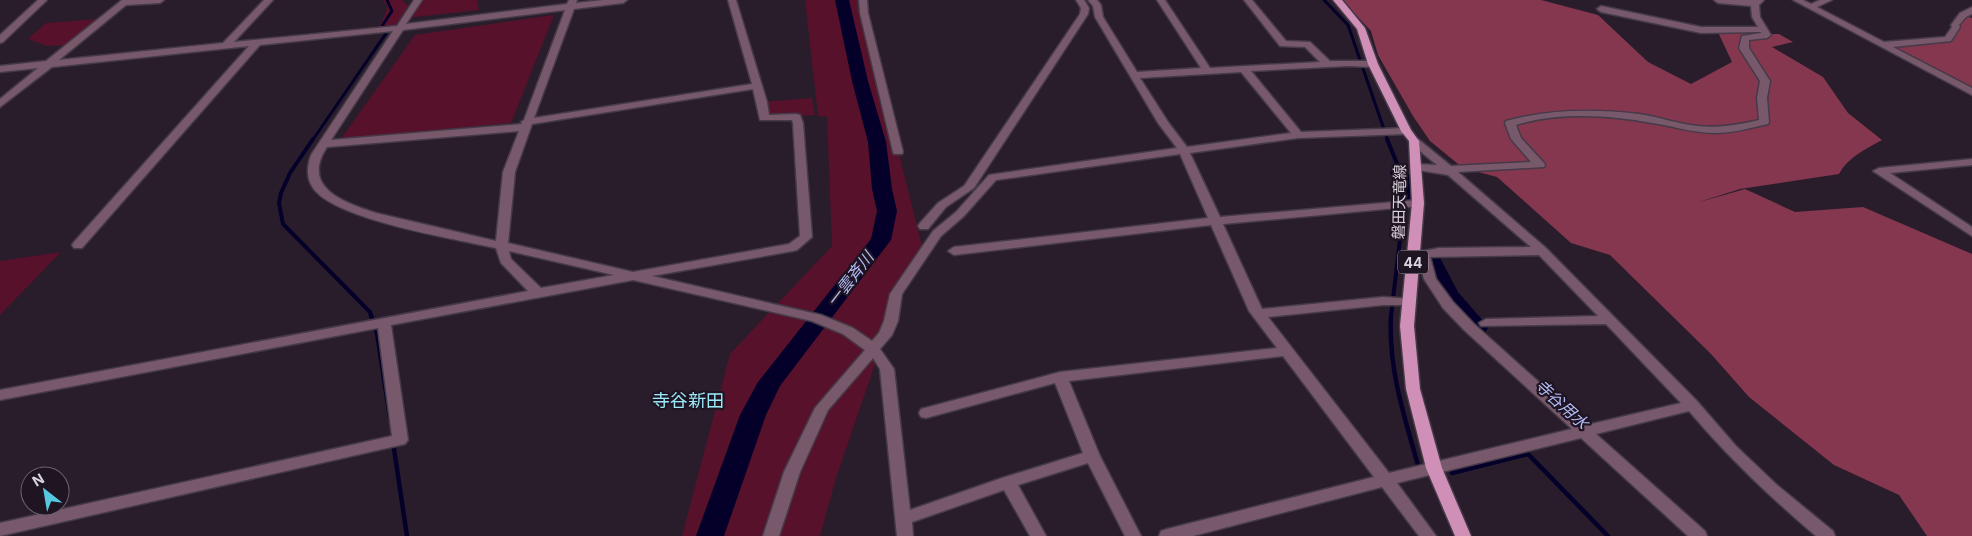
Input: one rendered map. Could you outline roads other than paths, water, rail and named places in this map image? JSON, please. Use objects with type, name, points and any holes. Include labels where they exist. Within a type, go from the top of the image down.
[{"type":"main road","name":"磐田天竜線","points":[[1337,0],[1360,28],[1373,64],[1410,136],[1416,167],[1418,203],[1418,254],[1409,302],[1407,326],[1413,389],[1434,468],[1464,536]]},
{"type":"street","points":[[0,40],[43,0]]},
{"type":"street","points":[[0,104],[124,2],[160,0]]},
{"type":"street","points":[[226,45],[269,0]]},
{"type":"street","points":[[418,0],[316,155],[314,177],[319,187],[344,206],[373,216],[767,306],[816,318],[856,334],[873,349],[886,369],[889,382],[905,536]]},
{"type":"street","points":[[0,68],[399,28],[573,3],[623,0]]},
{"type":"street","points":[[0,395],[793,246],[806,238],[801,155],[796,117],[764,118],[762,102],[732,0]]},
{"type":"street","points":[[863,0],[864,14],[898,152]]},
{"type":"street","points":[[771,536],[792,472],[822,408],[885,335],[891,321],[896,294],[1084,14],[1085,8],[1080,0]]},
{"type":"street","points":[[1092,0],[1097,5],[1098,17],[1163,123],[1184,151],[1258,314],[1428,536]]},
{"type":"street","points":[[1161,0],[1207,71]]},
{"type":"street","points":[[1248,0],[1283,44],[1307,44],[1327,64]]},
{"type":"street","points":[[1416,167],[1451,171],[1540,164],[1512,131],[1510,123],[1518,120],[1559,115],[1601,114],[1712,130],[1725,130],[1764,122],[1762,98],[1765,80],[1744,48],[1745,38],[1767,34],[1756,17],[1758,2],[1718,0]]},
{"type":"street","points":[[1797,0],[1972,92]]},
{"type":"street","points":[[1810,7],[1828,0]]},
{"type":"street","points":[[538,293],[505,260],[502,246],[509,172],[573,3]]},
{"type":"street","points":[[1601,9],[1701,30],[1764,30]]},
{"type":"street","points":[[1883,45],[1948,40],[1956,27],[1955,25],[1967,17],[1972,10]]},
{"type":"street","points":[[78,245],[258,42]]},
{"type":"street","points":[[1135,75],[1327,64],[1373,64]]},
{"type":"street","points":[[1244,69],[1298,135]]},
{"type":"street","points":[[323,144],[526,124],[756,86]]},
{"type":"street","points":[[937,234],[960,214],[993,177],[1298,135],[1410,136],[1542,251],[1692,405],[1731,450],[1771,489],[1826,536]]},
{"type":"street","points":[[1972,162],[1879,171],[1972,232]]},
{"type":"street","points":[[924,226],[942,205],[968,188]]},
{"type":"street","points":[[954,250],[1215,221],[1418,203]]},
{"type":"street","points":[[1542,251],[1418,254],[1430,279],[1453,310],[1469,327],[1699,536]]},
{"type":"street","points":[[1258,314],[1383,301],[1409,302]]},
{"type":"street","points":[[1486,323],[1609,320]]},
{"type":"street","points":[[0,530],[400,440],[384,323]]},
{"type":"street","points":[[926,413],[1060,377],[1286,351]]},
{"type":"street","points":[[1060,377],[1092,456],[1133,536]]},
{"type":"street","points":[[1167,536],[1208,531],[1434,468],[1692,405]]},
{"type":"street","points":[[902,519],[1008,482],[1092,456]]},
{"type":"street","points":[[1008,482],[1038,536]]},
{"type":"street","points":[[1415,520],[1439,536]]},
{"type":"waterway","points":[[312,141],[389,29],[382,26],[392,11],[387,0]]},
{"type":"waterway","name":"一雲斉川","points":[[710,536],[753,415],[770,382],[881,240],[887,211],[882,189],[877,142],[860,81],[842,0]]},
{"type":"waterway","points":[[1324,0],[1348,25],[1388,141]]},
{"type":"waterway","points":[[313,139],[290,173],[281,193],[279,203],[283,224],[370,312],[371,316]]},
{"type":"waterway","points":[[1387,139],[1398,166],[1404,206],[1391,316]]},
{"type":"waterway","name":"寺谷用水","points":[[1399,173],[1408,194]]},
{"type":"waterway","name":"寺谷用水","points":[[1432,260],[1448,295],[1477,328]]},
{"type":"waterway","points":[[371,315],[377,333],[390,418]]},
{"type":"waterway","points":[[1391,316],[1392,353],[1398,391],[1418,465]]},
{"type":"waterway","points":[[393,442],[407,536]]},
{"type":"waterway","points":[[1452,473],[1528,454],[1608,536]]},
{"type":"district","name":"寺谷新田","points":[[688,400]]}]
